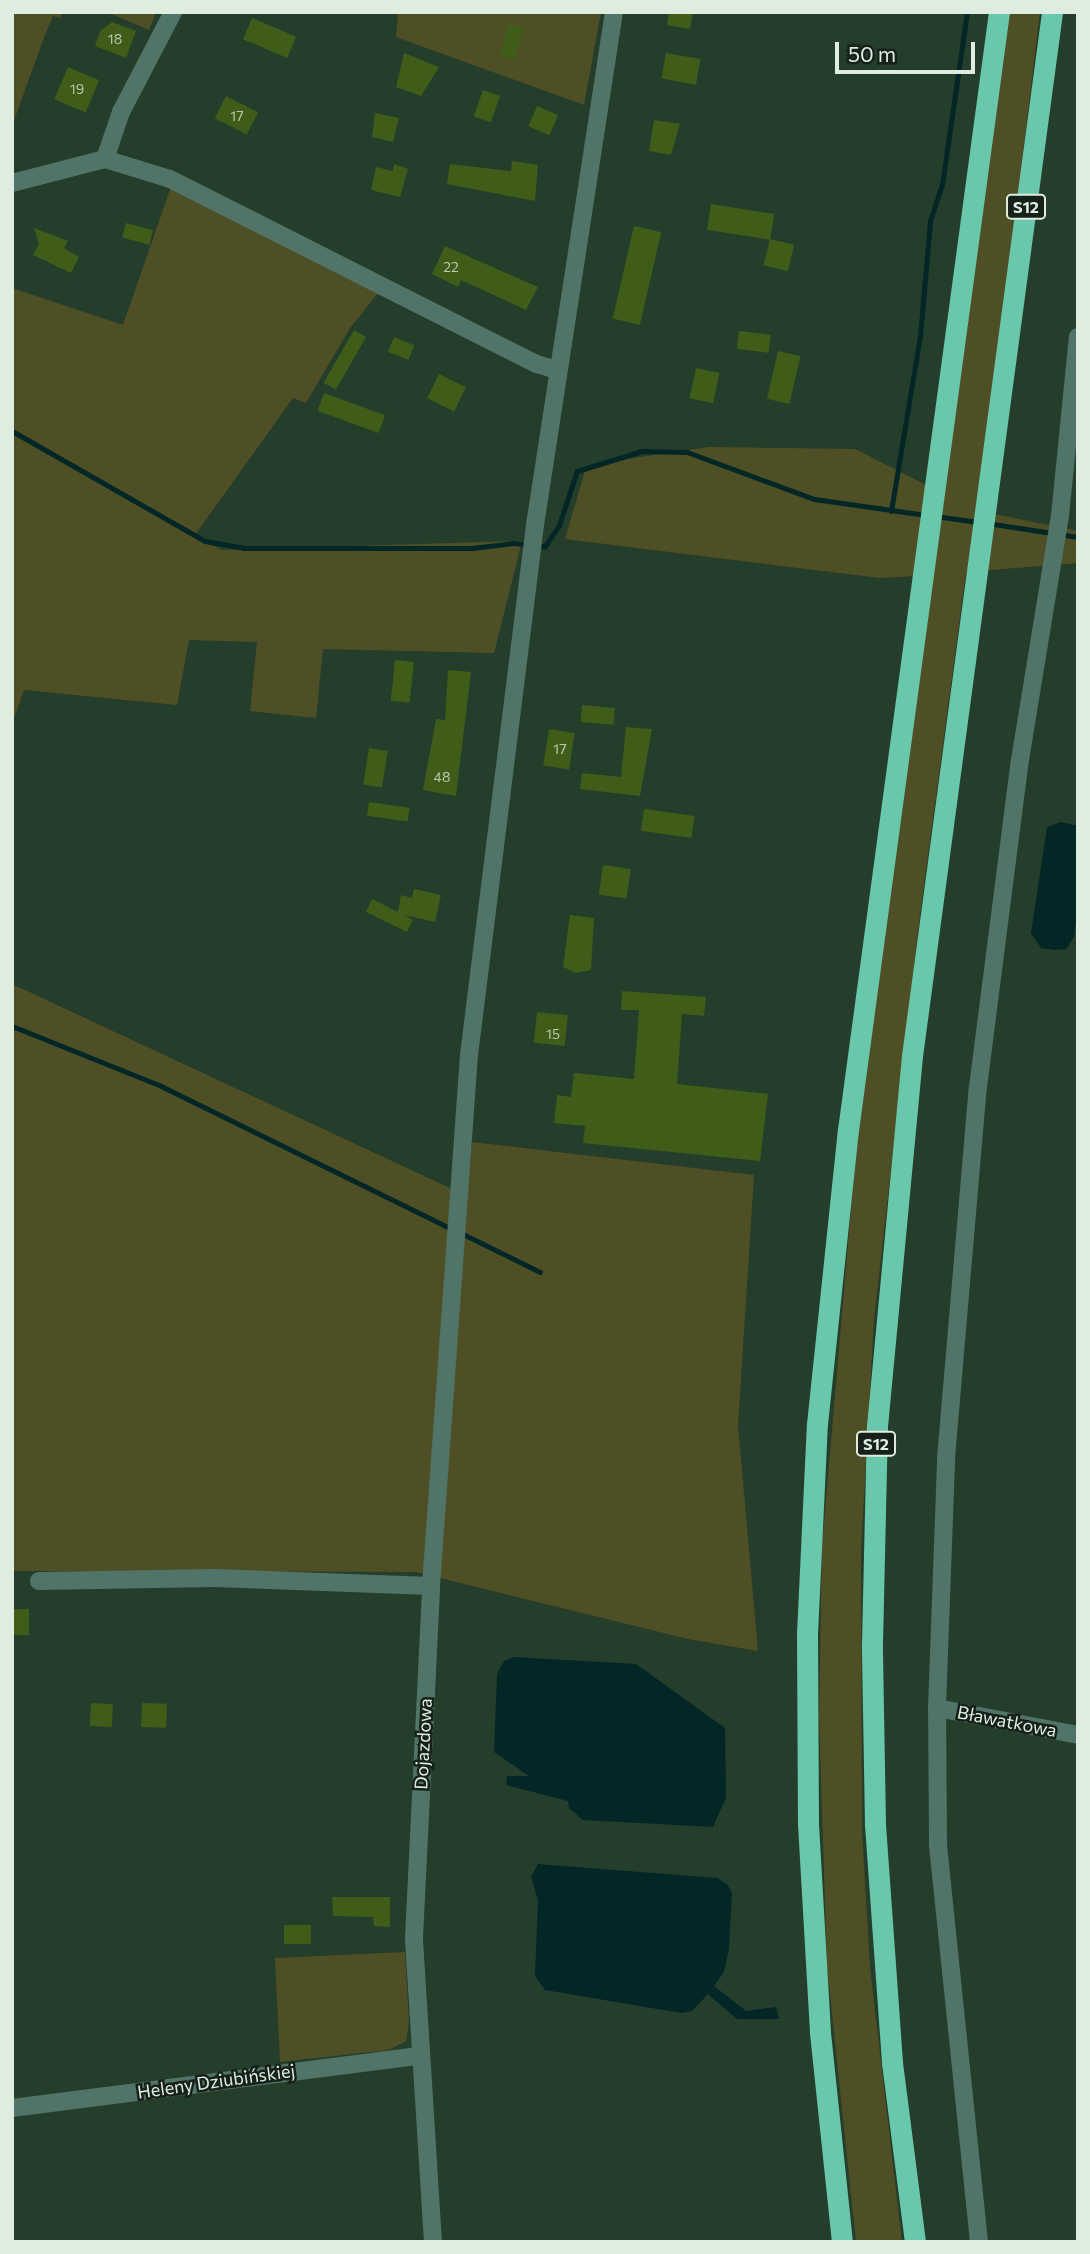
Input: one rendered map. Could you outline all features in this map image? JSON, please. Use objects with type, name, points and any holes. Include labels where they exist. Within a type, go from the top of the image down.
[{"type":"highway","points":[[842,2242],[822,2059],[811,1894],[807,1759],[811,1542],[839,1207],[999,12]]},
{"type":"highway","name":"S12","points":[[915,2242],[892,2062],[878,1874],[872,1715],[874,1498],[895,1202],[1052,12]]},
{"type":"street","points":[[106,159],[121,112],[173,12]]},
{"type":"street","name":"Dojazdowa","points":[[433,2242],[419,2056],[414,1938],[431,1586],[477,966],[557,370],[614,12]]},
{"type":"street","points":[[12,183],[106,159],[170,179],[537,364],[557,370]]},
{"type":"street","points":[[978,2242],[940,1875],[937,1708],[946,1458],[972,1137],[1019,766],[1060,516],[1078,337]]},
{"type":"street","points":[[39,1581],[214,1578],[431,1586]]},
{"type":"street","name":"Bławatkowa","points":[[937,1708],[1078,1735]]},
{"type":"street","name":"Heleny Dziubińskiej","points":[[12,2108],[419,2056]]},
{"type":"shaded area","points":[[12,12],[62,12],[60,18],[53,16],[12,126]]},
{"type":"shaded area","points":[[107,12],[156,12],[149,30]]},
{"type":"shaded area","points":[[390,12],[601,12],[584,105],[396,37],[398,15]]},
{"type":"shaded area","points":[[1009,12],[1040,12],[1004,309],[989,513],[1078,531],[1078,563],[966,572],[920,915],[874,1319],[861,1551],[862,1831],[870,1967],[902,2242],[856,2242],[827,1966],[819,1716],[822,1547],[856,1150],[933,575],[880,578],[565,539],[585,471],[620,460],[709,447],[855,449],[944,494]]},
{"type":"shaded area","points":[[171,187],[378,293],[350,328],[306,403],[293,398],[195,535],[222,550],[522,541],[494,653],[323,649],[316,718],[250,711],[257,642],[189,640],[177,705],[24,690],[12,724],[12,288],[123,325]]},
{"type":"shaded area","points":[[12,984],[467,1196],[472,1142],[754,1175],[738,1426],[758,1651],[688,1639],[416,1572],[12,1571]]},
{"type":"shaded area","points":[[405,1952],[409,2022],[406,2041],[389,2050],[280,2062],[275,1958]]},
{"type":"water","points":[[1061,822],[1078,826],[1078,902],[1074,937],[1066,949],[1055,950],[1041,948],[1031,933],[1047,827]]},
{"type":"water","points":[[514,1657],[636,1664],[725,1728],[726,1798],[713,1827],[583,1820],[569,1808],[568,1801],[506,1785],[507,1776],[529,1776],[494,1752],[497,1674],[504,1661]]},
{"type":"water","points":[[538,1864],[717,1878],[727,1884],[732,1893],[729,1949],[724,1972],[714,1986],[746,2011],[776,2007],[779,2019],[737,2019],[708,1994],[692,2011],[681,2013],[545,1990],[535,1976],[538,1900],[531,1877]]},
{"type":"building","points":[[669,12],[693,12],[690,29],[667,25]]},
{"type":"building","points":[[252,18],[296,37],[287,58],[243,39]]},
{"type":"building","points":[[112,22],[136,31],[126,58],[95,46],[100,31]]},
{"type":"building","points":[[508,24],[524,28],[516,60],[500,56]]},
{"type":"building","points":[[404,53],[439,67],[421,96],[396,87]]},
{"type":"building","points":[[666,53],[700,59],[696,85],[661,79]]},
{"type":"building","points":[[68,67],[99,80],[86,113],[54,99]]},
{"type":"building","points":[[483,90],[500,96],[491,122],[474,116]]},
{"type":"building","points":[[226,96],[258,112],[247,135],[215,118]]},
{"type":"building","points":[[537,106],[558,115],[550,135],[528,126]]},
{"type":"building","points":[[375,113],[399,118],[393,142],[372,137]]},
{"type":"building","points":[[654,120],[680,124],[671,155],[649,151]]},
{"type":"building","points":[[512,161],[538,165],[535,201],[447,184],[450,164],[511,171]]},
{"type":"building","points":[[394,164],[408,169],[400,197],[371,190],[376,167],[393,171]]},
{"type":"building","points":[[711,204],[774,214],[770,240],[707,230]]},
{"type":"building","points":[[126,223],[153,230],[149,245],[122,237]]},
{"type":"building","points":[[634,226],[661,232],[640,325],[613,319]]},
{"type":"building","points":[[34,228],[68,241],[64,248],[79,257],[71,273],[33,255],[39,244]]},
{"type":"building","points":[[770,239],[794,245],[788,271],[763,265]]},
{"type":"building","points":[[445,246],[538,287],[526,310],[461,280],[458,287],[432,274]]},
{"type":"building","points":[[354,330],[366,337],[336,390],[324,383]]},
{"type":"building","points":[[739,331],[771,335],[769,353],[737,349]]},
{"type":"building","points":[[394,337],[414,345],[408,360],[388,352]]},
{"type":"building","points":[[778,351],[800,356],[789,404],[767,399]]},
{"type":"building","points":[[696,368],[719,373],[713,403],[690,398]]},
{"type":"building","points":[[439,374],[466,387],[454,411],[427,398]]},
{"type":"building","points":[[324,393],[385,415],[379,433],[318,411]]},
{"type":"building","points":[[395,660],[414,662],[410,703],[391,701]]},
{"type":"building","points":[[448,670],[471,672],[456,796],[423,790],[436,719],[445,720]]},
{"type":"building","points":[[582,705],[615,708],[613,725],[581,722]]},
{"type":"building","points":[[626,727],[652,729],[640,796],[580,789],[582,773],[621,777]]},
{"type":"building","points":[[549,729],[575,733],[569,770],[543,766]]},
{"type":"building","points":[[369,748],[388,751],[382,788],[363,785]]},
{"type":"building","points":[[369,802],[410,808],[408,822],[367,816]]},
{"type":"building","points":[[644,809],[695,816],[691,838],[641,831]]},
{"type":"building","points":[[603,865],[631,869],[627,899],[599,895]]},
{"type":"building","points":[[414,889],[441,895],[435,922],[405,915],[413,920],[407,932],[366,912],[372,899],[398,912],[401,895],[412,898]]},
{"type":"building","points":[[570,915],[594,918],[591,970],[576,973],[563,967]]},
{"type":"building","points":[[622,991],[706,997],[704,1016],[682,1014],[677,1084],[768,1094],[760,1161],[583,1143],[585,1126],[554,1123],[557,1095],[571,1097],[574,1073],[634,1079],[639,1010],[621,1010]]},
{"type":"building","points":[[537,1012],[568,1015],[565,1046],[534,1043]]},
{"type":"building","points":[[12,1609],[29,1609],[29,1635],[12,1635]]},
{"type":"building","points":[[91,1703],[113,1704],[112,1727],[90,1726]]},
{"type":"building","points":[[142,1703],[167,1704],[166,1728],[141,1727]]},
{"type":"building","points":[[332,1897],[390,1897],[390,1927],[374,1926],[373,1917],[333,1916]]},
{"type":"building","points":[[284,1925],[311,1925],[311,1944],[284,1944]]},
{"type":"waterway","points":[[891,511],[920,336],[930,221],[942,185],[967,12]]},
{"type":"waterway","points":[[12,431],[205,541],[243,548],[472,548],[514,543],[545,546],[559,525],[577,471],[642,451],[687,452],[814,499],[926,515]]},
{"type":"waterway","points":[[935,516],[978,522]]},
{"type":"waterway","points":[[987,523],[1078,537]]},
{"type":"waterway","points":[[12,1026],[161,1086],[452,1229]]},
{"type":"waterway","points":[[461,1233],[540,1272]]}]
